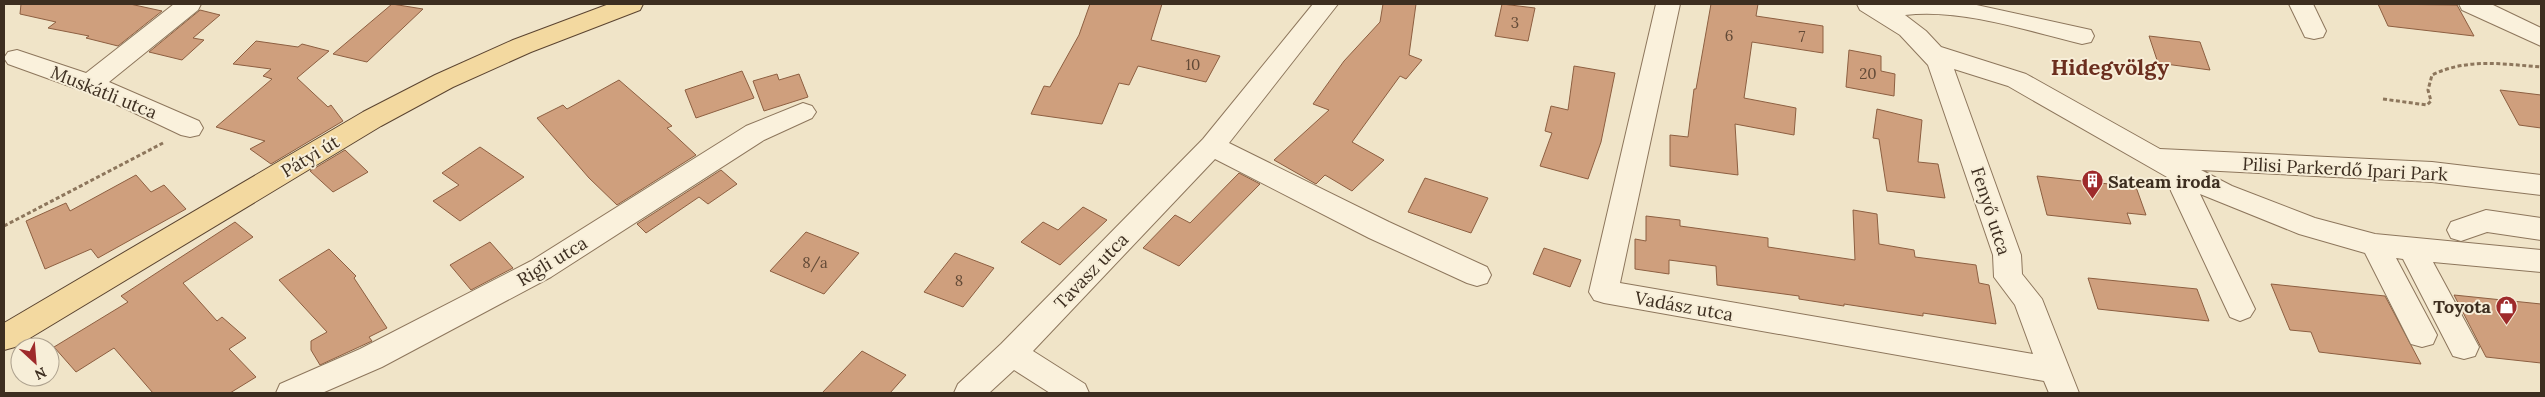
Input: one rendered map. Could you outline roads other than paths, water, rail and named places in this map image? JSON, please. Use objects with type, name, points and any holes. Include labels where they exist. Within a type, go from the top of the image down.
[{"type":"main road","name":"Pátyi út","points":[[4,338],[372,118],[444,81],[522,46],[631,4]]},
{"type":"street","points":[[89,84],[189,4]]},
{"type":"street","name":"Tavasz utca","points":[[969,393],[1012,353],[1212,146],[1326,4]]},
{"type":"street","name":"Vadász utca","points":[[1668,4],[1604,292],[2060,382]]},
{"type":"street","points":[[2301,4],[2314,31]]},
{"type":"street","points":[[2471,4],[2541,38]]},
{"type":"street","points":[[1875,8],[1918,5],[2001,18],[2082,36]]},
{"type":"street","points":[[1875,8],[1919,38],[1933,53]]},
{"type":"street","name":"Fenyő utca","points":[[1933,53],[1943,71],[2004,246],[2008,261],[2008,277],[2027,300],[2060,382]]},
{"type":"street","name":"Pilisi Parkerdő Ipari Park","points":[[1933,53],[2017,80],[2167,164],[2432,172],[2541,186]]},
{"type":"street","name":"Muskátli utca","points":[[17,58],[89,84],[190,128]]},
{"type":"street","name":"Rigli utca","points":[[291,393],[371,358],[541,269],[755,133],[803,112]]},
{"type":"street","points":[[1212,146],[1379,230],[1477,275]]},
{"type":"street","points":[[2167,164],[2222,193],[2309,227],[2375,245],[2541,261]]},
{"type":"street","points":[[2167,164],[2185,191],[2240,309]]},
{"type":"street","points":[[2461,230],[2486,221],[2541,228]]},
{"type":"street","points":[[2375,245],[2422,335]]},
{"type":"street","points":[[2412,248],[2464,347]]},
{"type":"street","points":[[1012,353],[1074,393]]},
{"type":"place","name":"Sateam iroda","points":[[2092,200]]},
{"type":"place","name":"Toyota","points":[[2507,325]]},
{"type":"district","name":"Hidegvölgy","points":[[2110,67]]}]
